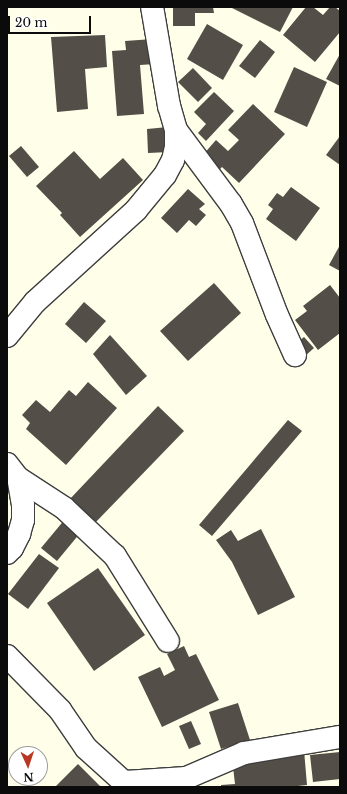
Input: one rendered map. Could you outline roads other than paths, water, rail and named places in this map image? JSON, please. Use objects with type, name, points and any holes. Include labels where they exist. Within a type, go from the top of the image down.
[{"type":"street","points":[[7,336],[35,302],[136,210],[165,175],[172,160],[176,147],[176,130],[169,106],[152,7]]},
{"type":"street","points":[[176,130],[231,204],[242,223],[277,315],[295,355]]},
{"type":"street","points":[[7,553],[12,548],[19,534],[23,520],[23,505],[13,471]]},
{"type":"street","points":[[13,471],[64,508],[115,556],[168,641]]},
{"type":"street","points":[[7,656],[60,710],[86,748],[127,785],[186,778],[244,753],[340,737]]}]
